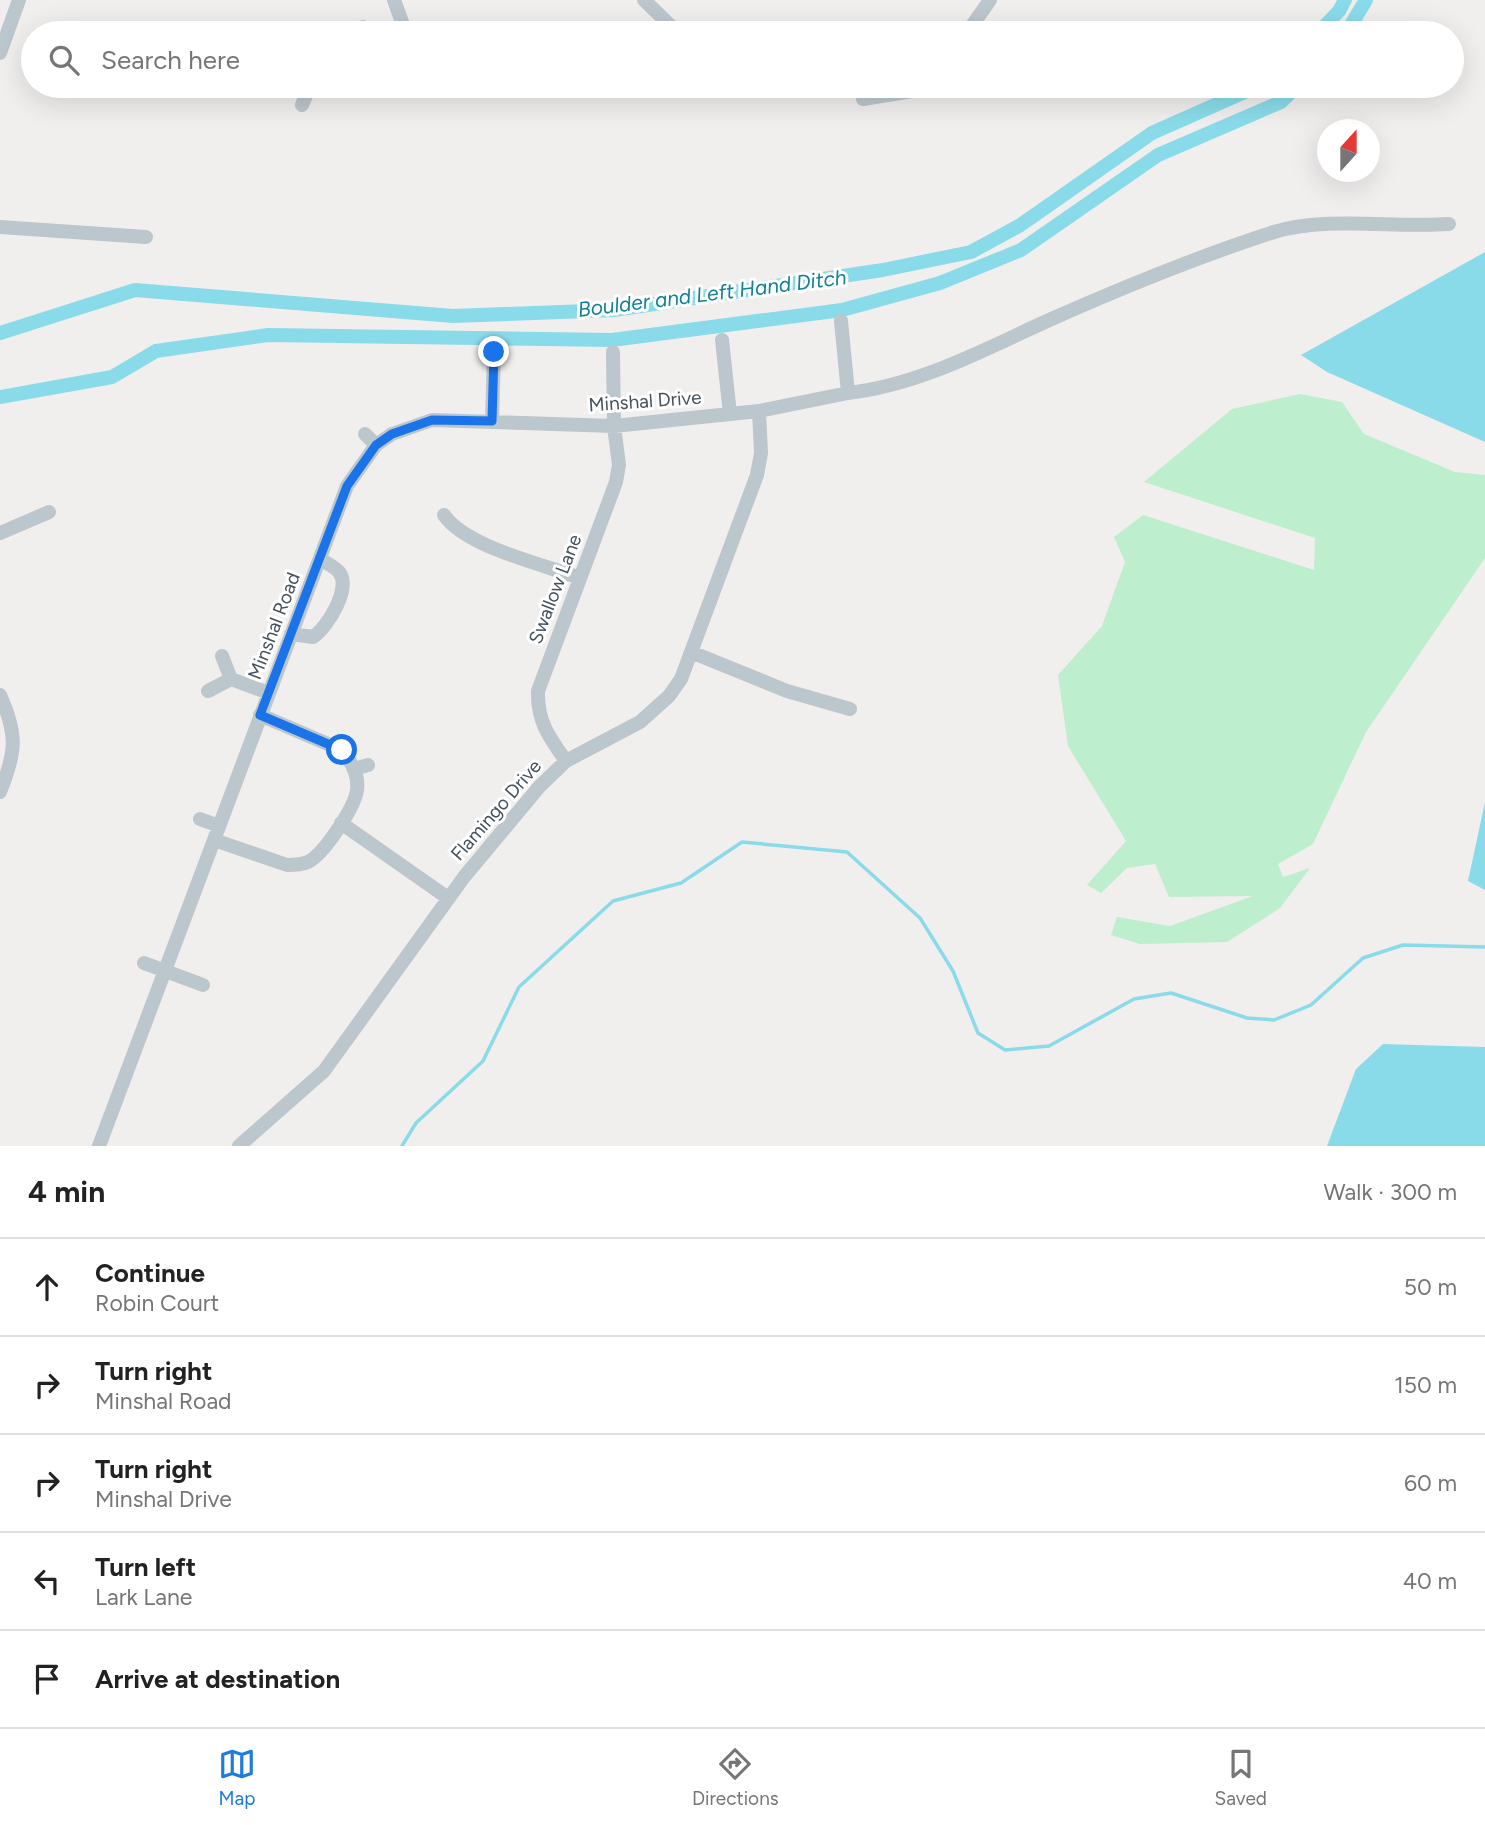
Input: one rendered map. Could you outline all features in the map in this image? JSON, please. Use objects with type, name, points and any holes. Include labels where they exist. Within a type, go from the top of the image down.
[{"type":"street","points":[[0,53],[19,0]]},
{"type":"street","points":[[394,0],[402,21]]},
{"type":"street","points":[[644,0],[666,21]]},
{"type":"street","points":[[975,21],[990,0]]},
{"type":"street","points":[[302,105],[305,98]]},
{"type":"street","points":[[863,99],[869,98]]},
{"type":"street","name":"Minshal Drive","points":[[376,445],[392,434],[432,420],[614,426],[759,411],[916,379],[1164,272],[1277,231],[1327,223],[1406,227],[1449,224]]},
{"type":"street","points":[[0,227],[146,237]]},
{"type":"street","points":[[841,321],[848,393]]},
{"type":"street","points":[[722,340],[730,414]]},
{"type":"street","points":[[492,421],[494,352]]},
{"type":"street","name":"Swallow Lane","points":[[566,761],[543,730],[537,708],[538,691],[616,482],[619,465],[614,426],[613,352]]},
{"type":"street","name":"Flamingo Drive","points":[[239,1146],[324,1071],[448,898],[539,787],[566,761],[655,711],[675,688],[757,475],[761,453],[759,411]]},
{"type":"street","points":[[365,434],[376,445]]},
{"type":"street","name":"Minshal Road","points":[[99,1146],[347,486],[376,445]]},
{"type":"street","points":[[0,533],[49,512]]},
{"type":"street","points":[[444,515],[452,527],[470,538],[580,578]]},
{"type":"street","points":[[291,634],[313,637],[323,630],[337,604],[342,582],[339,572],[320,559]]},
{"type":"street","points":[[691,652],[787,691],[850,709]]},
{"type":"street","points":[[222,656],[231,679]]},
{"type":"street","points":[[208,691],[231,679],[269,693]]},
{"type":"street","points":[[0,695],[11,719],[15,743],[12,761],[0,792]]},
{"type":"street","points":[[200,819],[217,833],[287,865],[304,869],[320,853],[354,802],[361,767],[330,743],[260,715]]},
{"type":"street","points":[[341,823],[448,898]]},
{"type":"street","points":[[144,963],[203,985]]},
{"type":"green space","points":[[1300,394],[1342,402],[1364,434],[1455,472],[1485,475],[1485,558],[1366,732],[1313,844],[1278,864],[1283,877],[1310,868],[1280,908],[1227,942],[1140,944],[1111,935],[1117,917],[1170,926],[1253,896],[1169,897],[1155,864],[1127,868],[1101,893],[1087,885],[1126,841],[1068,746],[1058,675],[1102,626],[1125,562],[1114,537],[1143,515],[1314,570],[1315,538],[1144,482],[1232,409]]},
{"type":"water","points":[[1485,252],[1485,442],[1327,372],[1301,355]]},
{"type":"water","points":[[1485,802],[1485,890],[1468,881]]},
{"type":"water","points":[[1383,1044],[1485,1047],[1485,1146],[1327,1146],[1356,1069]]},
{"type":"waterway","name":"Boulder and Left Hand Ditch","points":[[1329,21],[1345,0]]},
{"type":"waterway","points":[[1353,21],[1366,0]]},
{"type":"waterway","name":"Boulder and Left Hand Ditch","points":[[0,333],[135,290],[453,316],[614,310],[883,270],[971,252],[1019,226],[1152,133],[1231,98]]},
{"type":"waterway","points":[[0,397],[112,377],[156,351],[268,335],[612,340],[842,310],[940,283],[1021,250],[1158,155],[1285,98]]},
{"type":"waterway","points":[[402,1146],[416,1123],[483,1061],[519,987],[613,901],[681,883],[742,842],[847,852],[920,918],[953,971],[978,1033],[1005,1050],[1049,1046],[1134,999],[1171,993],[1247,1018],[1274,1020],[1311,1005],[1363,958],[1403,945],[1485,947]]},
{"type":"route","points":[[342,750],[260,715],[347,486],[376,445],[392,434],[432,420],[492,421],[494,352]]}]
